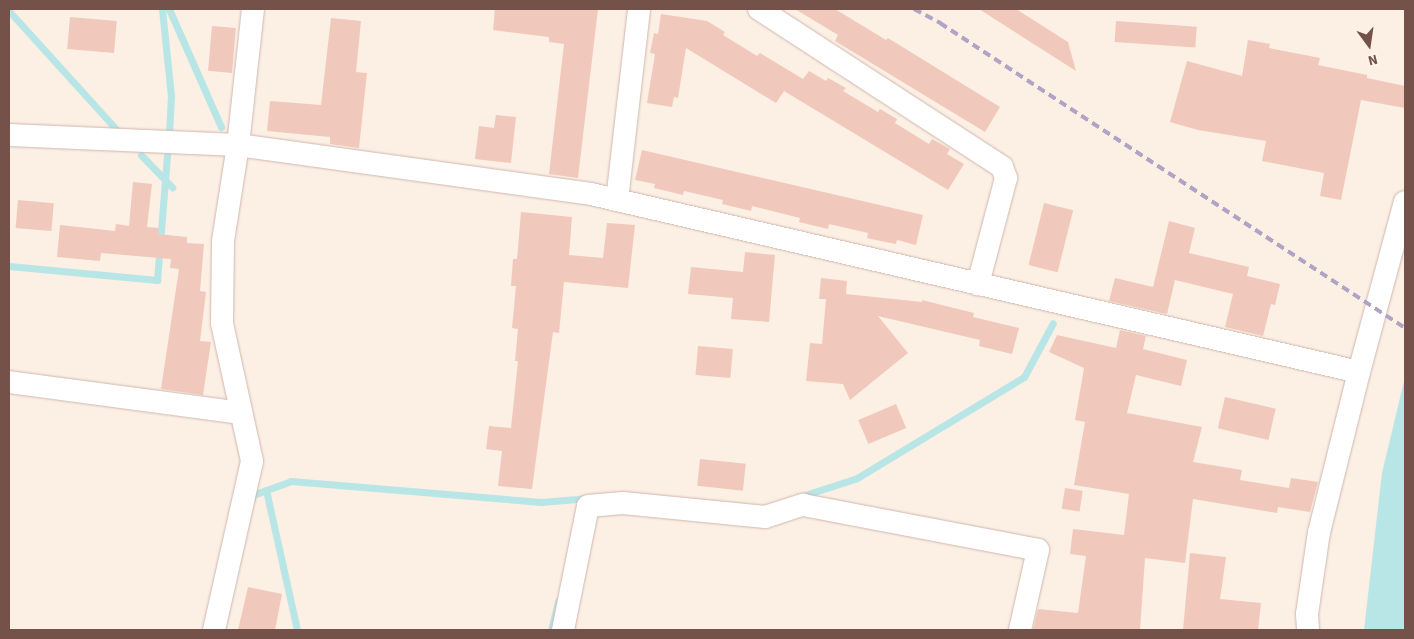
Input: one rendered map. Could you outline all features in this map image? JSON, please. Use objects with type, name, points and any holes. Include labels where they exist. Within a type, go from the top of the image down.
[{"type":"street","points":[[214,630],[252,461],[240,413],[222,323],[223,240],[238,145],[253,9]]},
{"type":"street","points":[[617,200],[639,9]]},
{"type":"street","points":[[758,9],[1002,167],[1006,178],[978,284]]},
{"type":"street","points":[[9,135],[238,145],[591,194],[1359,372]]},
{"type":"street","points":[[1308,630],[1307,614],[1319,532],[1359,372],[1405,202]]},
{"type":"street","points":[[9,382],[240,413]]},
{"type":"street","points":[[563,630],[588,506],[623,503],[765,517],[803,505],[1038,550],[1020,630]]},
{"type":"water","points":[[1405,377],[1405,630],[1364,630],[1382,473]]},
{"type":"building","points":[[495,9],[598,9],[578,178],[549,174],[564,44],[549,42],[549,37],[493,30]]},
{"type":"building","points":[[795,9],[835,9],[886,40],[888,38],[1000,107],[985,132],[835,41],[838,35]]},
{"type":"building","points":[[979,9],[1016,9],[1068,42],[1076,71]]},
{"type":"building","points":[[661,14],[707,21],[725,32],[723,35],[757,56],[760,53],[803,79],[809,71],[826,81],[828,78],[846,88],[843,91],[878,112],[880,109],[897,119],[895,123],[929,144],[932,139],[950,149],[947,154],[964,164],[948,190],[784,91],[776,103],[686,48],[678,98],[674,97],[672,107],[647,103],[655,54],[650,53],[654,33],[658,34]]},
{"type":"building","points":[[70,17],[117,21],[114,53],[67,49]]},
{"type":"building","points":[[331,18],[361,21],[356,72],[367,73],[359,148],[330,144],[330,137],[267,131],[270,101],[321,105]]},
{"type":"building","points":[[1116,21],[1197,27],[1195,48],[1115,42]]},
{"type":"building","points":[[212,26],[236,28],[232,73],[208,71]]},
{"type":"building","points":[[1248,40],[1270,44],[1269,48],[1320,58],[1318,65],[1367,75],[1367,78],[1405,86],[1405,108],[1361,100],[1341,200],[1320,196],[1324,173],[1262,161],[1266,141],[1198,130],[1170,122],[1187,61],[1242,76]]},
{"type":"building","points":[[496,115],[516,117],[511,163],[475,159],[479,126],[494,128]]},
{"type":"building","points":[[642,150],[923,215],[916,245],[897,240],[896,244],[885,242],[867,238],[868,233],[829,224],[828,229],[799,222],[800,218],[752,206],[751,211],[722,204],[723,200],[684,191],[683,195],[654,188],[655,184],[635,180]]},
{"type":"building","points":[[133,182],[152,184],[147,227],[159,228],[158,234],[187,237],[187,243],[204,244],[200,291],[206,292],[200,341],[211,342],[203,395],[161,389],[179,269],[170,268],[171,259],[101,253],[100,261],[57,257],[60,225],[115,231],[116,224],[129,226]]},
{"type":"building","points":[[18,200],[54,203],[51,231],[16,228]]},
{"type":"building","points":[[1044,203],[1073,210],[1058,272],[1029,265]]},
{"type":"building","points":[[521,212],[572,217],[569,255],[603,258],[607,223],[635,225],[628,288],[564,282],[559,333],[553,332],[532,489],[498,486],[502,451],[486,449],[489,426],[511,428],[518,361],[515,361],[518,329],[512,328],[516,286],[511,286],[513,259],[517,259]]},
{"type":"building","points":[[1169,221],[1195,228],[1189,253],[1249,267],[1247,276],[1280,284],[1275,305],[1271,304],[1263,336],[1225,327],[1233,294],[1175,280],[1167,314],[1109,301],[1115,278],[1153,287]]},
{"type":"building","points":[[745,252],[775,255],[769,322],[731,319],[733,298],[688,294],[691,267],[743,272]]},
{"type":"building","points":[[821,278],[847,281],[846,294],[922,302],[922,300],[974,313],[973,317],[1019,328],[1012,354],[979,346],[980,340],[878,316],[908,353],[850,400],[843,384],[806,381],[810,343],[822,344],[826,299],[819,299]]},
{"type":"building","points":[[1120,330],[1146,336],[1143,349],[1187,360],[1181,386],[1136,375],[1127,413],[1202,427],[1193,462],[1242,470],[1240,480],[1289,488],[1291,478],[1318,482],[1310,512],[1278,507],[1277,513],[1193,499],[1185,563],[1145,558],[1140,630],[1033,630],[1038,609],[1078,613],[1086,556],[1070,554],[1073,529],[1124,535],[1129,494],[1074,485],[1085,422],[1075,420],[1084,368],[1049,352],[1057,335],[1116,348]]},
{"type":"building","points":[[698,346],[733,349],[730,378],[695,375]]},
{"type":"building","points":[[1225,397],[1276,409],[1268,440],[1218,428]]},
{"type":"building","points":[[896,404],[906,428],[868,444],[858,420]]},
{"type":"building","points":[[700,459],[746,464],[743,491],[697,486]]},
{"type":"building","points":[[1065,488],[1083,491],[1079,512],[1062,509]]},
{"type":"building","points":[[1190,553],[1226,557],[1220,599],[1261,603],[1258,630],[1183,630]]},
{"type":"building","points":[[248,587],[282,594],[275,630],[238,630]]},
{"type":"waterway","points":[[162,9],[171,96],[169,132]]},
{"type":"waterway","points":[[169,9],[221,127]]},
{"type":"waterway","points":[[9,11],[117,130]]},
{"type":"waterway","points":[[141,155],[172,187]]},
{"type":"waterway","points":[[9,266],[157,280],[167,155]]},
{"type":"waterway","points":[[799,497],[857,478],[1024,377],[1053,323]]},
{"type":"waterway","points":[[252,499],[253,495],[291,481],[541,502],[589,498]]},
{"type":"waterway","points":[[266,490],[297,630]]},
{"type":"waterway","points":[[551,630],[558,601]]},
{"type":"railway","points":[[914,9],[940,23],[1405,328]]}]
